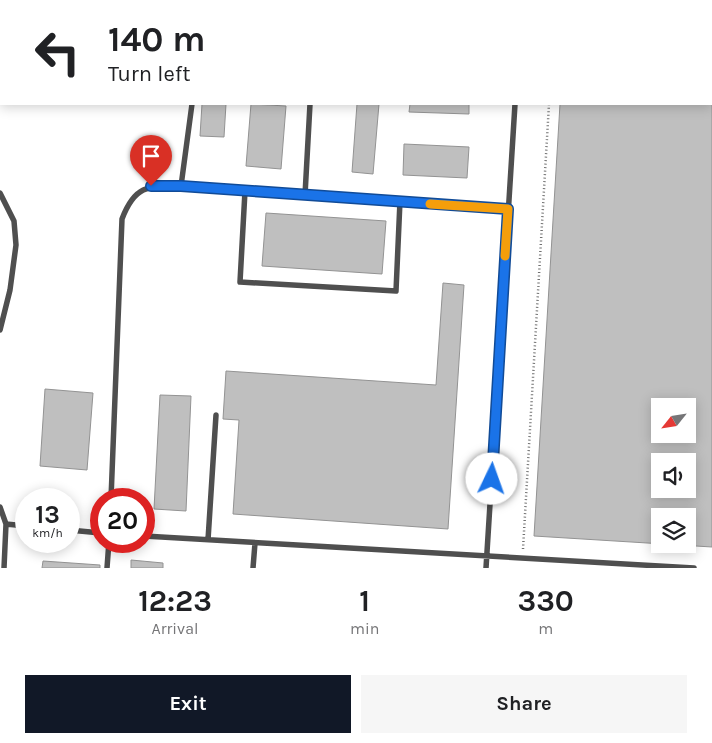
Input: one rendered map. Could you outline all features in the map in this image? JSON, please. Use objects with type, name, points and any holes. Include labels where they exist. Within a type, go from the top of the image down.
[{"type":"lane","points":[[181,186],[192,105]]},
{"type":"lane","points":[[305,195],[310,105]]},
{"type":"lane","points":[[486,568],[515,105]]},
{"type":"lane","points":[[111,488],[122,219],[131,200],[151,186],[181,186],[508,209]]},
{"type":"lane","points":[[245,190],[240,282],[396,291],[400,202]]},
{"type":"lane","points":[[0,193],[14,221],[16,245],[10,290],[0,330]]},
{"type":"lane","points":[[208,540],[216,415]]},
{"type":"lane","points":[[0,507],[6,524],[4,568]]},
{"type":"lane","points":[[6,524],[15,525]]},
{"type":"lane","points":[[155,537],[694,568]]},
{"type":"lane","points":[[253,568],[255,542]]},
{"type":"lane","points":[[107,568],[108,553]]},
{"type":"path","points":[[522,558],[549,105]]},
{"type":"building","points":[[202,105],[226,105],[224,137],[200,136]]},
{"type":"building","points":[[251,105],[286,106],[281,169],[246,166]]},
{"type":"building","points":[[357,105],[379,105],[373,174],[352,172]]},
{"type":"building","points":[[410,105],[469,105],[469,114],[409,112]]},
{"type":"building","points":[[560,105],[712,105],[712,547],[696,546],[696,508],[651,508],[651,543],[534,536]]},
{"type":"building","points":[[404,144],[469,147],[467,178],[403,175]]},
{"type":"building","points":[[266,213],[386,221],[382,274],[262,266]]},
{"type":"building","points":[[443,283],[464,285],[448,529],[233,514],[239,420],[223,419],[226,371],[436,385]]},
{"type":"building","points":[[45,389],[93,393],[87,470],[40,466]]},
{"type":"building","points":[[160,395],[191,396],[186,511],[155,509]]},
{"type":"building","points":[[131,560],[163,563],[163,568],[131,568]]},
{"type":"building","points":[[43,561],[100,565],[100,568],[42,568]]},
{"type":"slow traffic","points":[[430,204],[508,209],[505,256]]},
{"type":"route","points":[[151,186],[181,186],[508,209],[492,479]]}]
